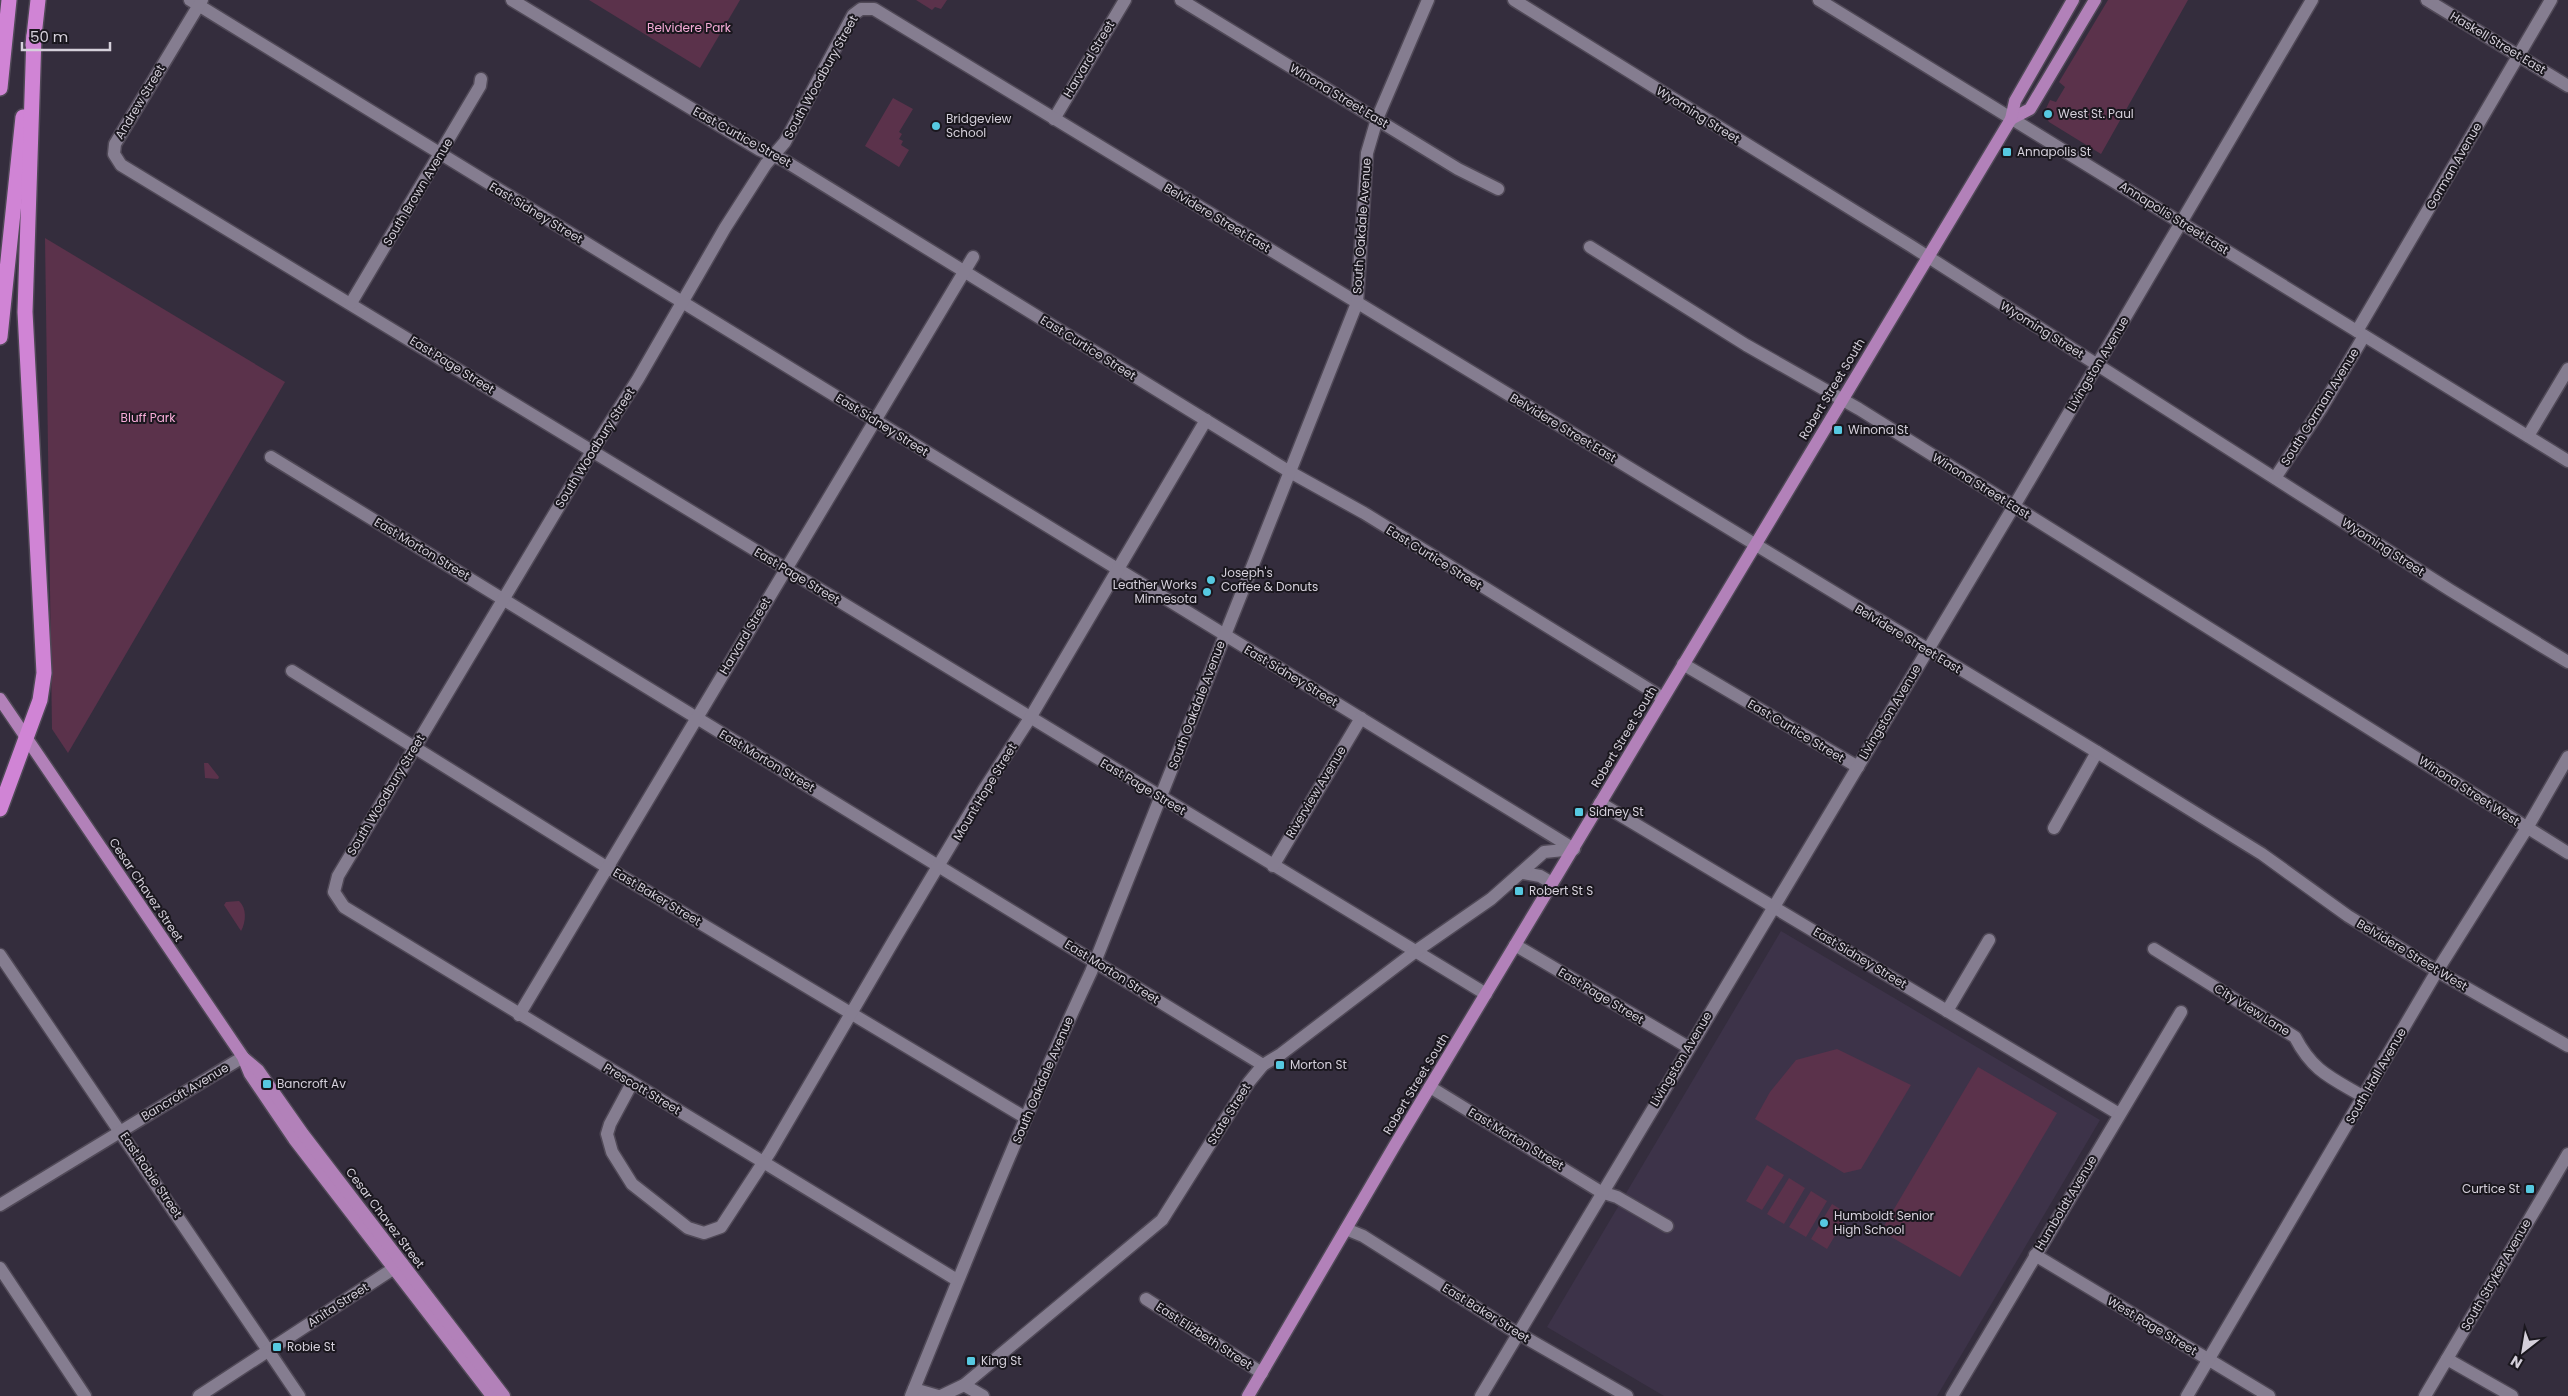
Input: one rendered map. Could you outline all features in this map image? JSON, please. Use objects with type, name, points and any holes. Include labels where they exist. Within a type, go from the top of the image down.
[{"type":"highway","points":[[0,88],[10,0]]},
{"type":"highway","points":[[0,337],[16,169],[38,0]]},
{"type":"highway","points":[[0,809],[40,700],[44,673],[24,312],[34,36]]},
{"type":"main road","name":"Robert Street South","points":[[1248,1396],[1430,1087],[1928,258],[2010,118],[2015,101],[2073,0]]},
{"type":"main road","points":[[2010,118],[2030,109],[2095,0]]},
{"type":"main road","name":"Cesar Chavez Street","points":[[0,700],[243,1057],[250,1074],[294,1139],[504,1396]]},
{"type":"main road","name":"Cesar Chavez Street","points":[[398,1266],[492,1396]]},
{"type":"street","name":"East Curtice Street","points":[[512,0],[760,150],[775,155],[1290,472],[1364,513],[1663,698]]},
{"type":"street","name":"Harvard Street","points":[[1054,119],[1125,0]]},
{"type":"street","name":"Winona Street East","points":[[1181,0],[1458,169],[1498,189]]},
{"type":"street","name":"South Oakdale Avenue","points":[[913,1393],[957,1280],[1095,962],[1357,303],[1367,153],[1378,119],[1428,0]]},
{"type":"street","name":"Wyoming Street","points":[[1514,0],[1928,258],[2568,662]]},
{"type":"street","name":"Annapolis Street East","points":[[1819,0],[2568,461]]},
{"type":"street","name":"Livingston Avenue","points":[[1481,1396],[1688,1047],[2014,507],[2312,0]]},
{"type":"street","name":"Haskell Street East","points":[[2427,0],[2568,86]]},
{"type":"street","name":"Gorman Avenue","points":[[2361,333],[2551,0]]},
{"type":"street","name":"Andrew Street","points":[[114,154],[115,144],[197,2]]},
{"type":"street","name":"East Sidney Street","points":[[197,2],[441,155],[1574,849]]},
{"type":"street","name":"South Woodbury Street","points":[[334,892],[338,876],[414,747],[592,451],[638,379],[682,302],[766,164],[785,142],[853,15],[861,9]]},
{"type":"street","name":"Belvidere Street East","points":[[861,9],[874,9],[2262,854]]},
{"type":"street","name":"South Brown Avenue","points":[[351,303],[441,155],[480,86],[481,79]]},
{"type":"street","name":"East Page Street","points":[[114,154],[120,166],[351,303],[1160,798],[1486,994]]},
{"type":"street","name":"Winona Street East","points":[[1590,247],[1746,345],[1842,399],[2370,728]]},
{"type":"street","name":"Harvard Street","points":[[519,1015],[965,272],[972,256]]},
{"type":"street","name":"South Gorman Avenue","points":[[2275,478],[2322,407],[2361,333]]},
{"type":"street","points":[[2528,436],[2568,369]]},
{"type":"street","name":"Mount Hope Street","points":[[632,1083],[610,1124],[608,1144],[632,1184],[688,1228],[704,1233],[721,1227],[770,1152],[1206,420]]},
{"type":"street","name":"East Morton Street","points":[[271,457],[1263,1065]]},
{"type":"street","name":"East Curtice Street","points":[[1683,664],[1858,767]]},
{"type":"street","name":"East Baker Street","points":[[292,671],[608,868],[1026,1118]]},
{"type":"street","name":"Riverview Avenue","points":[[1273,866],[1361,718]]},
{"type":"street","name":"Winona Street West","points":[[2370,728],[2500,808],[2527,828],[2568,853]]},
{"type":"street","points":[[2054,828],[2097,752]]},
{"type":"street","name":"South Hall Avenue","points":[[2187,1396],[2437,971],[2527,828],[2568,757]]},
{"type":"street","name":"East Sidney Street","points":[[1600,803],[2119,1114]]},
{"type":"street","name":"State Street","points":[[955,1396],[964,1384],[1162,1220],[1249,1082],[1263,1065],[1281,1054],[1416,951],[1491,899],[1523,873],[1531,861],[1544,852],[1574,849]]},
{"type":"street","name":"Belvidere Street West","points":[[2262,854],[2348,916],[2437,971],[2568,1046]]},
{"type":"street","points":[[1523,873],[1540,876],[1552,883]]},
{"type":"street","name":"Prescott Street","points":[[334,892],[344,907],[957,1280]]},
{"type":"street","points":[[1947,1011],[1989,940]]},
{"type":"street","name":"East Page Street","points":[[1515,945],[1688,1047]]},
{"type":"street","name":"City View Lane","points":[[2154,948],[2295,1037],[2306,1058],[2317,1070],[2364,1097]]},
{"type":"street","name":"East Robie Street","points":[[0,955],[5,972],[121,1130],[299,1396]]},
{"type":"street","name":"Humboldt Avenue","points":[[1952,1396],[2181,1012]]},
{"type":"street","name":"Bancroft Avenue","points":[[0,1205],[243,1057]]},
{"type":"street","name":"East Morton Street","points":[[1430,1087],[1602,1192],[1617,1197],[1667,1226]]},
{"type":"street","name":"South Stryker Avenue","points":[[2425,1396],[2568,1154]]},
{"type":"street","name":"East Baker Street","points":[[1346,1229],[1363,1236],[1518,1333],[1627,1396]]},
{"type":"street","name":"West Page Street","points":[[2035,1255],[2269,1396]]},
{"type":"street","name":"Anita Street","points":[[199,1396],[398,1266]]},
{"type":"street","points":[[0,1268],[85,1396]]},
{"type":"street","name":"East Elizbeth Street","points":[[1146,1299],[1262,1373]]},
{"type":"street","points":[[2447,1359],[2512,1396]]},
{"type":"street","points":[[964,1384],[983,1396]]},
{"type":"street","name":"State Street","points":[[913,1393],[939,1396],[964,1384]]},
{"type":"shaded area","name":"Humboldt Senior High School","points":[[1781,931],[2100,1120],[1937,1396],[1664,1396],[1547,1327]]},
{"type":"green space","name":"Belvidere Park","points":[[589,0],[740,0],[700,68]]},
{"type":"green space","points":[[916,0],[947,0],[941,9],[935,7],[932,10]]},
{"type":"green space","points":[[2108,0],[2188,0],[2101,154],[2049,122],[2044,113],[2050,100],[2056,102],[2065,87],[2059,82]]},
{"type":"green space","points":[[893,98],[913,109],[899,132],[902,134],[899,139],[903,141],[901,145],[909,150],[899,167],[865,146]]},
{"type":"green space","name":"Bluff Park","points":[[45,238],[285,382],[68,753],[52,729]]},
{"type":"green space","points":[[204,763],[208,763],[219,777],[218,779],[205,778]]},
{"type":"green space","points":[[239,901],[242,904],[245,915],[241,931],[224,905],[226,902]]},
{"type":"green space","points":[[1837,1049],[1911,1085],[1861,1169],[1844,1173],[1755,1119],[1770,1092],[1796,1060]]},
{"type":"green space","points":[[1978,1067],[2057,1113],[1960,1277],[1881,1231]]},
{"type":"green space","points":[[1767,1165],[1784,1175],[1762,1210],[1746,1201]]},
{"type":"green space","points":[[1789,1178],[1805,1188],[1784,1224],[1767,1214]]},
{"type":"green space","points":[[1811,1191],[1827,1201],[1806,1237],[1789,1227]]},
{"type":"green space","points":[[1832,1204],[1848,1214],[1827,1249],[1811,1239]]},
{"type":"place","name":"West St. Paul","points":[[2048,114]]},
{"type":"place","name":"Bridgeview School","points":[[936,126]]},
{"type":"place","name":"Annapolis St","points":[[2007,152]]},
{"type":"place","name":"Winona St","points":[[1838,430]]},
{"type":"place","name":"Joseph's Coffee & Donuts","points":[[1211,580]]},
{"type":"place","name":"Leather Works Minnesota","points":[[1207,592]]},
{"type":"place","name":"Sidney St","points":[[1579,812]]},
{"type":"place","name":"Robert St S","points":[[1519,891]]},
{"type":"place","name":"Morton St","points":[[1280,1065]]},
{"type":"place","name":"Bancroft Av","points":[[267,1084]]},
{"type":"place","name":"Curtice St","points":[[2530,1189]]},
{"type":"place","name":"Humboldt Senior High School","points":[[1824,1223]]},
{"type":"place","name":"Robie St","points":[[277,1347]]},
{"type":"place","name":"King St","points":[[971,1361]]}]
